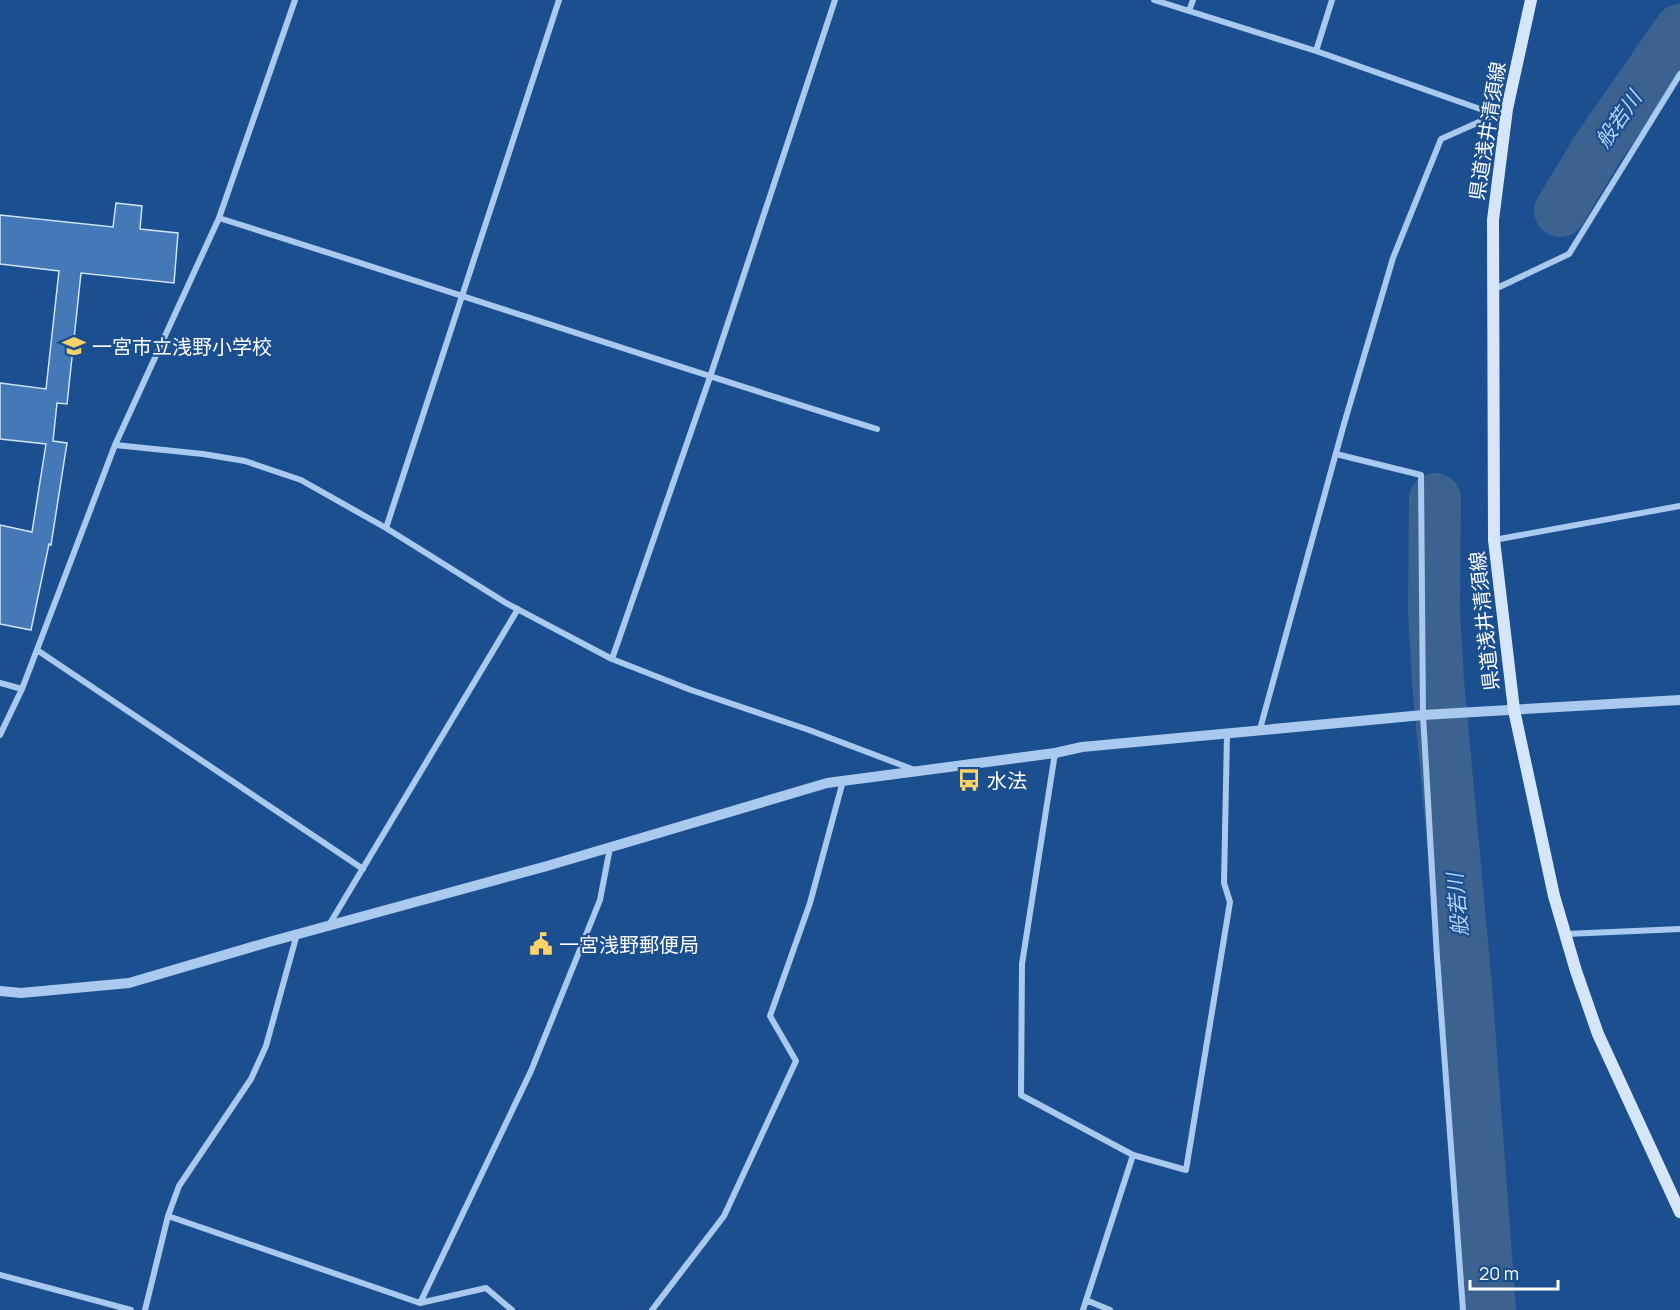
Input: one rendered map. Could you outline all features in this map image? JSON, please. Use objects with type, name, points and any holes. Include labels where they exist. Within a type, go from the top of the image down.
[{"type":"main road","name":"県道浅井清須線","points":[[1531,0],[1502,112],[1493,220],[1494,540],[1514,710],[1554,896],[1598,1034],[1680,1212]]},
{"type":"street","points":[[0,735],[22,689],[115,446],[219,218],[295,0]]},
{"type":"street","points":[[386,528],[559,0]]},
{"type":"street","points":[[612,659],[710,377],[835,0]]},
{"type":"street","points":[[1154,0],[1502,112]]},
{"type":"street","points":[[1189,11],[1193,0]]},
{"type":"street","points":[[1316,51],[1332,0]]},
{"type":"street","points":[[1495,289],[1569,254],[1680,74]]},
{"type":"street","points":[[1260,729],[1393,258],[1441,139],[1502,112]]},
{"type":"street","points":[[219,218],[877,429]]},
{"type":"street","points":[[115,446],[203,454],[245,461],[301,480],[386,528],[518,609],[612,659],[916,771]]},
{"type":"street","points":[[1336,454],[1421,475],[1423,715],[1437,957],[1462,1310]]},
{"type":"street","points":[[1494,540],[1680,506]]},
{"type":"street","points":[[329,925],[518,609]]},
{"type":"street","points":[[37,650],[363,869]]},
{"type":"street","points":[[0,683],[22,689]]},
{"type":"street","points":[[0,991],[21,993],[129,983],[827,783],[1055,753],[1082,747],[1260,729],[1423,715],[1680,700]]},
{"type":"street","points":[[1055,753],[1022,964],[1021,1095],[1133,1155],[1186,1170],[1230,902],[1224,883],[1227,734]]},
{"type":"street","points":[[652,1310],[724,1216],[796,1061],[771,1016],[810,903],[843,781]]},
{"type":"street","points":[[420,1303],[531,1071],[600,900],[610,847]]},
{"type":"street","points":[[1565,934],[1680,929]]},
{"type":"street","points":[[146,1310],[168,1216],[179,1186],[251,1079],[266,1046],[297,934]]},
{"type":"street","points":[[1083,1310],[1133,1155]]},
{"type":"street","points":[[168,1216],[420,1303],[486,1288],[512,1310]]},
{"type":"street","points":[[0,1275],[131,1310]]},
{"type":"street","points":[[1086,1300],[1110,1310]]},
{"type":"building","points":[[116,203],[142,206],[140,229],[178,233],[174,283],[81,273],[67,404],[57,403],[53,441],[67,443],[51,545],[49,544],[31,630],[0,624],[0,525],[32,532],[46,444],[0,439],[0,383],[46,389],[59,271],[0,264],[0,215],[113,227]]},
{"type":"waterway","name":"般若川","points":[[1560,211],[1598,148],[1680,30]]},
{"type":"waterway","name":"般若川","points":[[1435,499],[1434,612],[1438,681],[1466,986],[1490,1310]]},
{"type":"place","name":"一宮市立浅野小学校","points":[[74,346]]},
{"type":"place","name":"水法","points":[[969,780]]},
{"type":"place","name":"一宮浅野郵便局","points":[[541,944]]}]
